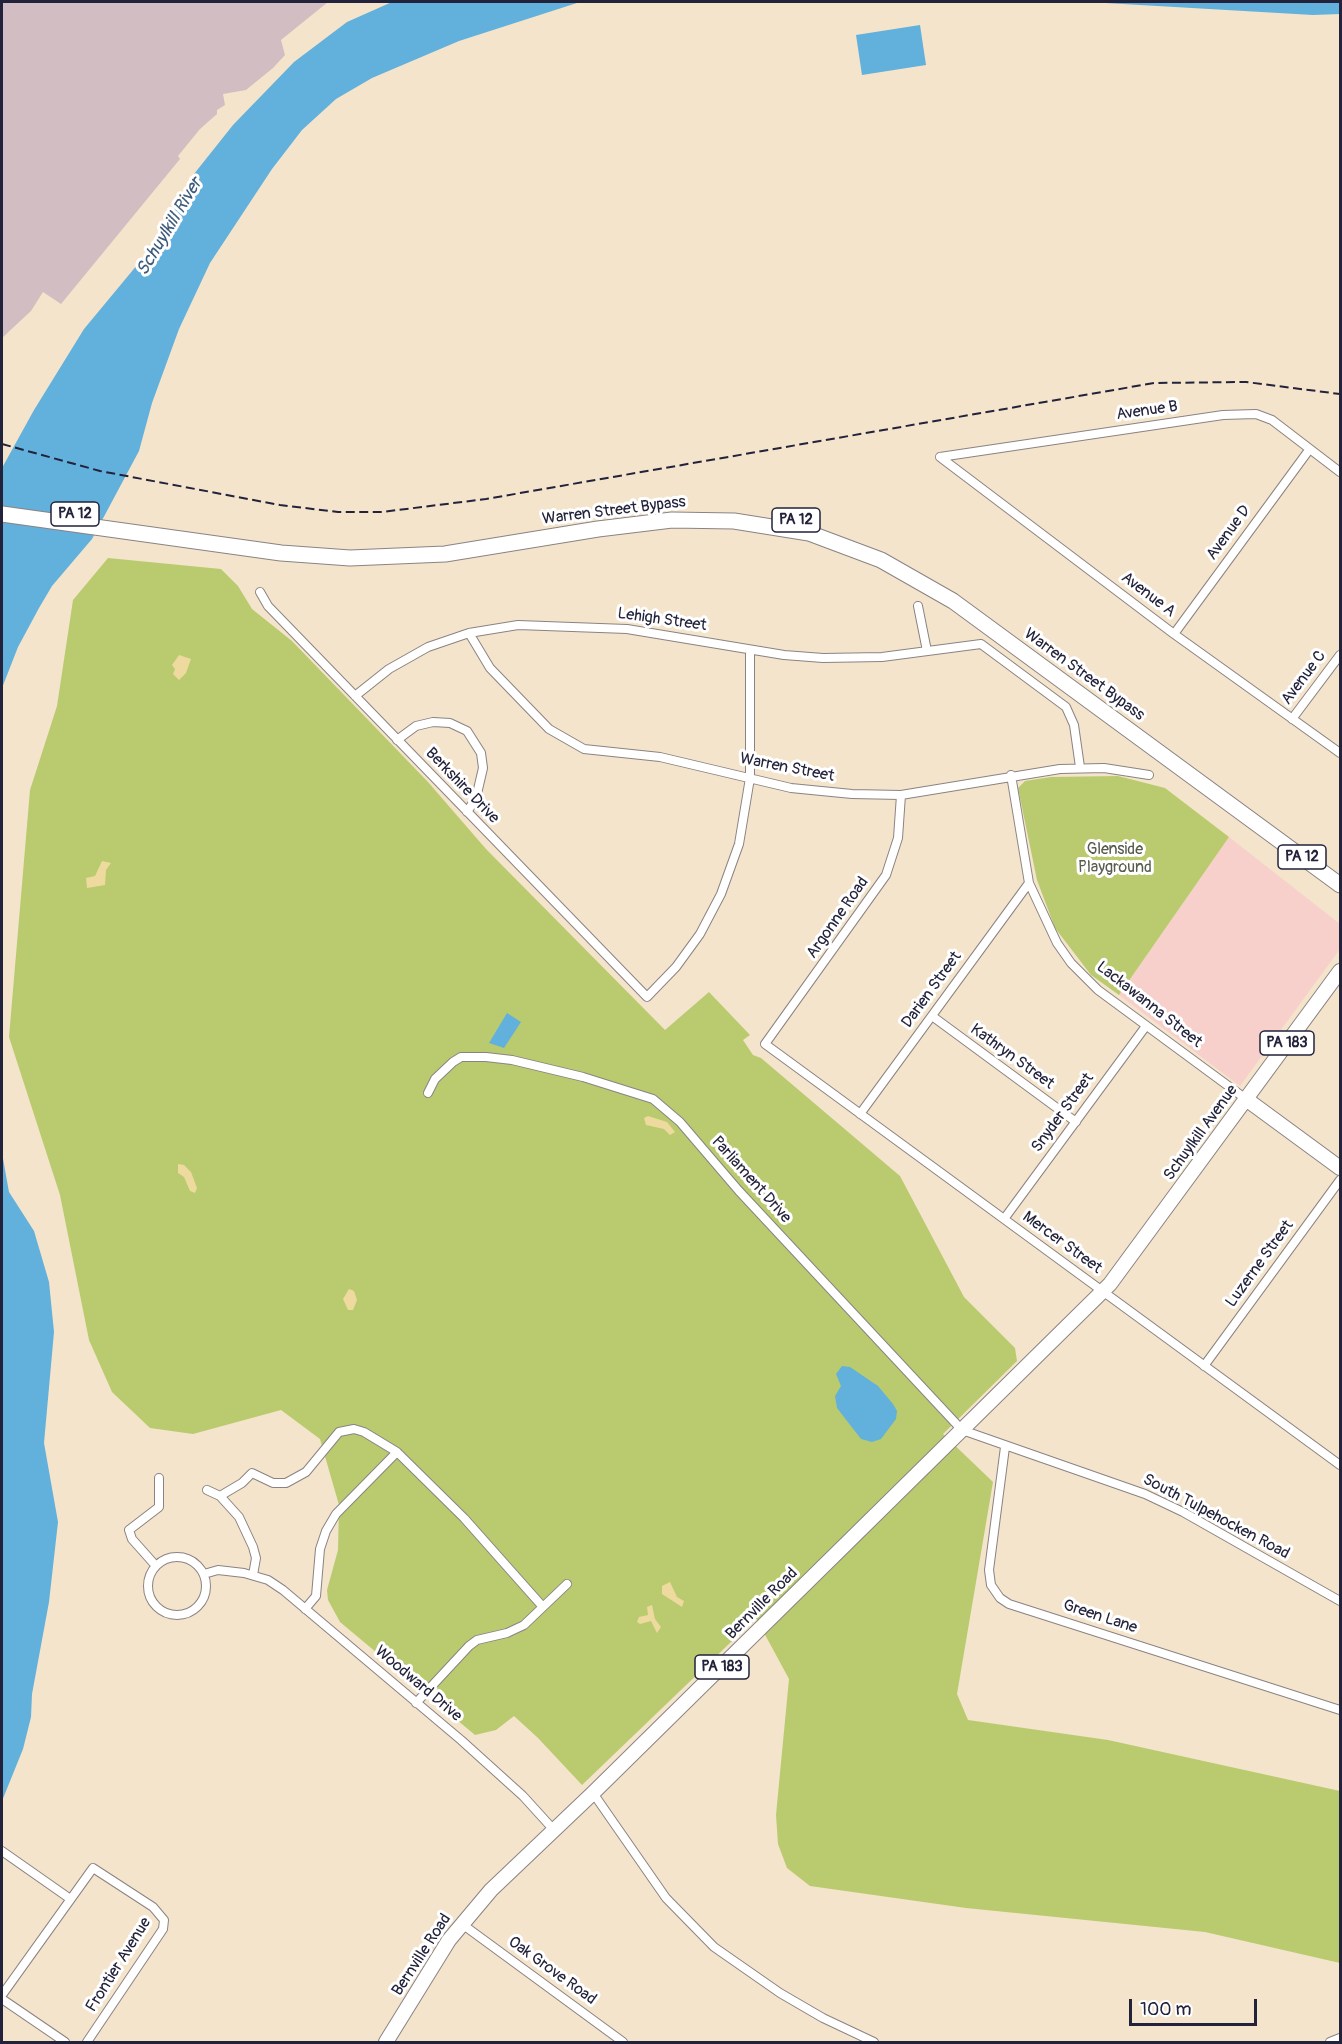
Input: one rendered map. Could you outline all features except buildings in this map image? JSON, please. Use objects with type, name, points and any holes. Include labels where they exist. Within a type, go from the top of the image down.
[{"type":"highway","name":"Warren Street Bypass","points":[[2,503],[304,556],[376,559],[453,553],[598,529],[672,520],[742,522],[780,527],[824,537],[880,560],[939,592],[1341,885]]},
{"type":"highway","name":"Warren Street Bypass","points":[[2,514],[305,546],[376,549],[444,544],[596,519],[672,510],[735,511],[812,523],[871,544],[920,569],[958,593],[1341,872]]},
{"type":"main road","name":"Schuylkill Avenue","points":[[1083,1311],[1103,1292],[1341,971]]},
{"type":"main road","name":"Lackawanna Street","points":[[1246,1099],[1341,1168]]},
{"type":"main road","name":"Bernville Road","points":[[386,2043],[462,1924],[491,1890],[593,1793],[1083,1311]]},
{"type":"street","name":"Avenue B","points":[[940,457],[1223,416],[1256,414],[1272,420],[1341,472]]},
{"type":"street","name":"Avenue D","points":[[1174,634],[1309,450]]},
{"type":"street","name":"Avenue A","points":[[940,457],[1174,634],[1341,753]]},
{"type":"street","name":"Berkshire Drive","points":[[260,592],[268,606],[647,997],[688,952],[713,912],[739,844],[750,778]]},
{"type":"street","points":[[918,606],[927,651]]},
{"type":"street","name":"Lehigh Street","points":[[355,696],[389,669],[413,654],[469,633],[518,625],[595,626],[669,634],[750,650],[845,659],[981,644],[1066,707],[1074,725],[1080,767]]},
{"type":"street","name":"Warren Street","points":[[469,633],[490,668],[556,735],[584,748],[660,757],[807,790],[901,795],[1011,775],[1080,767],[1149,775]]},
{"type":"street","points":[[750,650],[750,778]]},
{"type":"street","name":"Avenue C","points":[[1292,718],[1341,655]]},
{"type":"street","points":[[397,740],[416,726],[433,722],[450,723],[467,731],[482,753],[483,768],[476,798],[467,812]]},
{"type":"street","name":"Lackawanna Street","points":[[1011,775],[1029,884],[1046,923],[1071,963],[1098,990],[1246,1099]]},
{"type":"street","name":"Argonne Road","points":[[765,1044],[886,875],[898,838],[901,795]]},
{"type":"street","name":"Darien Street","points":[[860,1114],[1029,884]]},
{"type":"street","name":"Kathryn Street","points":[[932,1016],[1076,1122]]},
{"type":"street","name":"Snyder Street","points":[[1004,1220],[1146,1026]]},
{"type":"street","name":"Mercer Street","points":[[765,1044],[1341,1465]]},
{"type":"street","name":"Parliament Drive","points":[[428,1093],[435,1079],[461,1057],[486,1057],[512,1060],[583,1077],[653,1100],[680,1122],[739,1191],[962,1430],[981,1435],[1005,1447]]},
{"type":"street","name":"Luzerne Street","points":[[1204,1366],[1341,1180]]},
{"type":"street","points":[[220,1496],[242,1483],[252,1473],[273,1482],[286,1483],[306,1472],[330,1441],[346,1429],[364,1432],[397,1452],[464,1518],[543,1607]]},
{"type":"street","name":"South Tulpehocken Road","points":[[1005,1447],[1144,1494],[1183,1512],[1341,1600]]},
{"type":"street","name":"Green Lane","points":[[1005,1447],[989,1570],[992,1585],[1000,1598],[1009,1604],[1341,1710]]},
{"type":"street","points":[[305,1609],[316,1596],[320,1549],[326,1531],[336,1514],[397,1452]]},
{"type":"street","points":[[156,1566],[132,1539],[129,1530],[159,1507],[159,1478]]},
{"type":"street","points":[[207,1490],[220,1496],[239,1517],[256,1558],[253,1575]]},
{"type":"street","points":[[177,1557],[188,1559],[204,1574],[207,1585],[205,1596],[189,1613],[178,1615],[167,1613],[157,1607],[151,1598],[148,1587],[150,1575],[165,1559],[177,1557]]},
{"type":"street","name":"Woodward Drive","points":[[204,1574],[218,1570],[253,1575],[268,1580],[461,1740],[523,1796],[553,1829]]},
{"type":"street","points":[[416,1703],[469,1646],[477,1640],[507,1633],[524,1625],[567,1584]]},
{"type":"street","points":[[593,1793],[666,1898],[714,1947],[780,1993],[823,2018],[874,2043]]},
{"type":"street","points":[[2,1851],[69,1899],[2,1997],[65,2043]]},
{"type":"street","name":"Frontier Avenue","points":[[69,1899],[93,1868],[153,1907],[164,1920],[163,1929],[87,2043]]},
{"type":"street","name":"Oak Grove Road","points":[[462,1924],[623,2043]]},
{"type":"street","points":[[1330,2043],[1341,2038]]},
{"type":"shaded area","points":[[2,2],[328,2],[281,40],[285,55],[273,68],[246,90],[223,94],[225,105],[217,110],[217,114],[200,129],[178,156],[180,159],[61,304],[43,292],[31,311],[2,338]]},
{"type":"shaded area","points":[[1229,837],[1340,924],[1340,949],[1240,1086],[1119,995]]},
{"type":"green space","points":[[108,558],[221,569],[238,586],[252,609],[292,641],[428,782],[486,849],[665,1030],[709,992],[750,1035],[743,1040],[753,1055],[761,1058],[900,1176],[964,1297],[1015,1348],[1017,1361],[943,1434],[993,1482],[957,1694],[968,1720],[1108,1740],[1340,1791],[1340,1963],[1205,1932],[966,1908],[810,1886],[787,1868],[778,1844],[776,1815],[789,1679],[756,1618],[582,1785],[514,1716],[496,1730],[475,1735],[340,1622],[328,1600],[327,1590],[338,1550],[339,1505],[320,1439],[281,1410],[193,1434],[150,1428],[112,1392],[89,1340],[60,1195],[9,1037],[30,790],[57,706],[73,600]]},
{"type":"green space","name":"Glenside Playground","points":[[1118,776],[1165,788],[1229,837],[1119,995],[1091,975],[1055,928],[1037,880],[1018,788],[1025,781],[1051,777]]},
{"type":"sand","points":[[179,655],[191,659],[186,673],[179,680],[173,674],[175,669],[172,665]]},
{"type":"sand","points":[[102,861],[111,863],[106,870],[105,885],[87,888],[86,878],[95,876]]},
{"type":"sand","points":[[648,1116],[667,1122],[675,1132],[670,1135],[664,1129],[646,1125],[644,1118]]},
{"type":"sand","points":[[178,1164],[184,1165],[191,1172],[197,1188],[195,1193],[190,1191],[184,1177],[178,1173]]},
{"type":"sand","points":[[349,1289],[354,1291],[357,1300],[353,1310],[348,1310],[343,1299]]},
{"type":"sand","points":[[670,1582],[677,1597],[684,1601],[682,1607],[662,1594],[662,1586]]},
{"type":"sand","points":[[652,1605],[655,1619],[661,1627],[657,1633],[651,1621],[640,1624],[637,1622],[639,1617],[648,1615],[647,1607]]},
{"type":"water","name":"Schuylkill River","points":[[392,2],[580,2],[459,41],[372,78],[336,99],[302,130],[272,169],[210,263],[179,329],[152,403],[139,451],[92,539],[52,586],[39,608],[18,647],[2,688],[2,468],[34,410],[84,329],[157,241],[194,174],[233,125],[294,62],[347,22]]},
{"type":"water","points":[[1088,2],[1340,2],[1340,14],[1313,15]]},
{"type":"water","points":[[920,25],[926,65],[862,75],[856,35]]},
{"type":"water","points":[[507,1013],[521,1022],[504,1048],[489,1043]]},
{"type":"water","points":[[2,1153],[9,1192],[34,1231],[49,1282],[54,1332],[44,1443],[58,1522],[49,1602],[32,1694],[31,1717],[23,1749],[2,1801]]},
{"type":"water","points":[[842,1366],[850,1367],[878,1386],[897,1411],[896,1419],[881,1439],[872,1442],[861,1439],[837,1408],[835,1396],[841,1386],[836,1374]]},
{"type":"railway","points":[[2,444],[100,471],[280,505],[338,512],[382,512],[486,499],[1154,383],[1246,382],[1340,394]]}]
